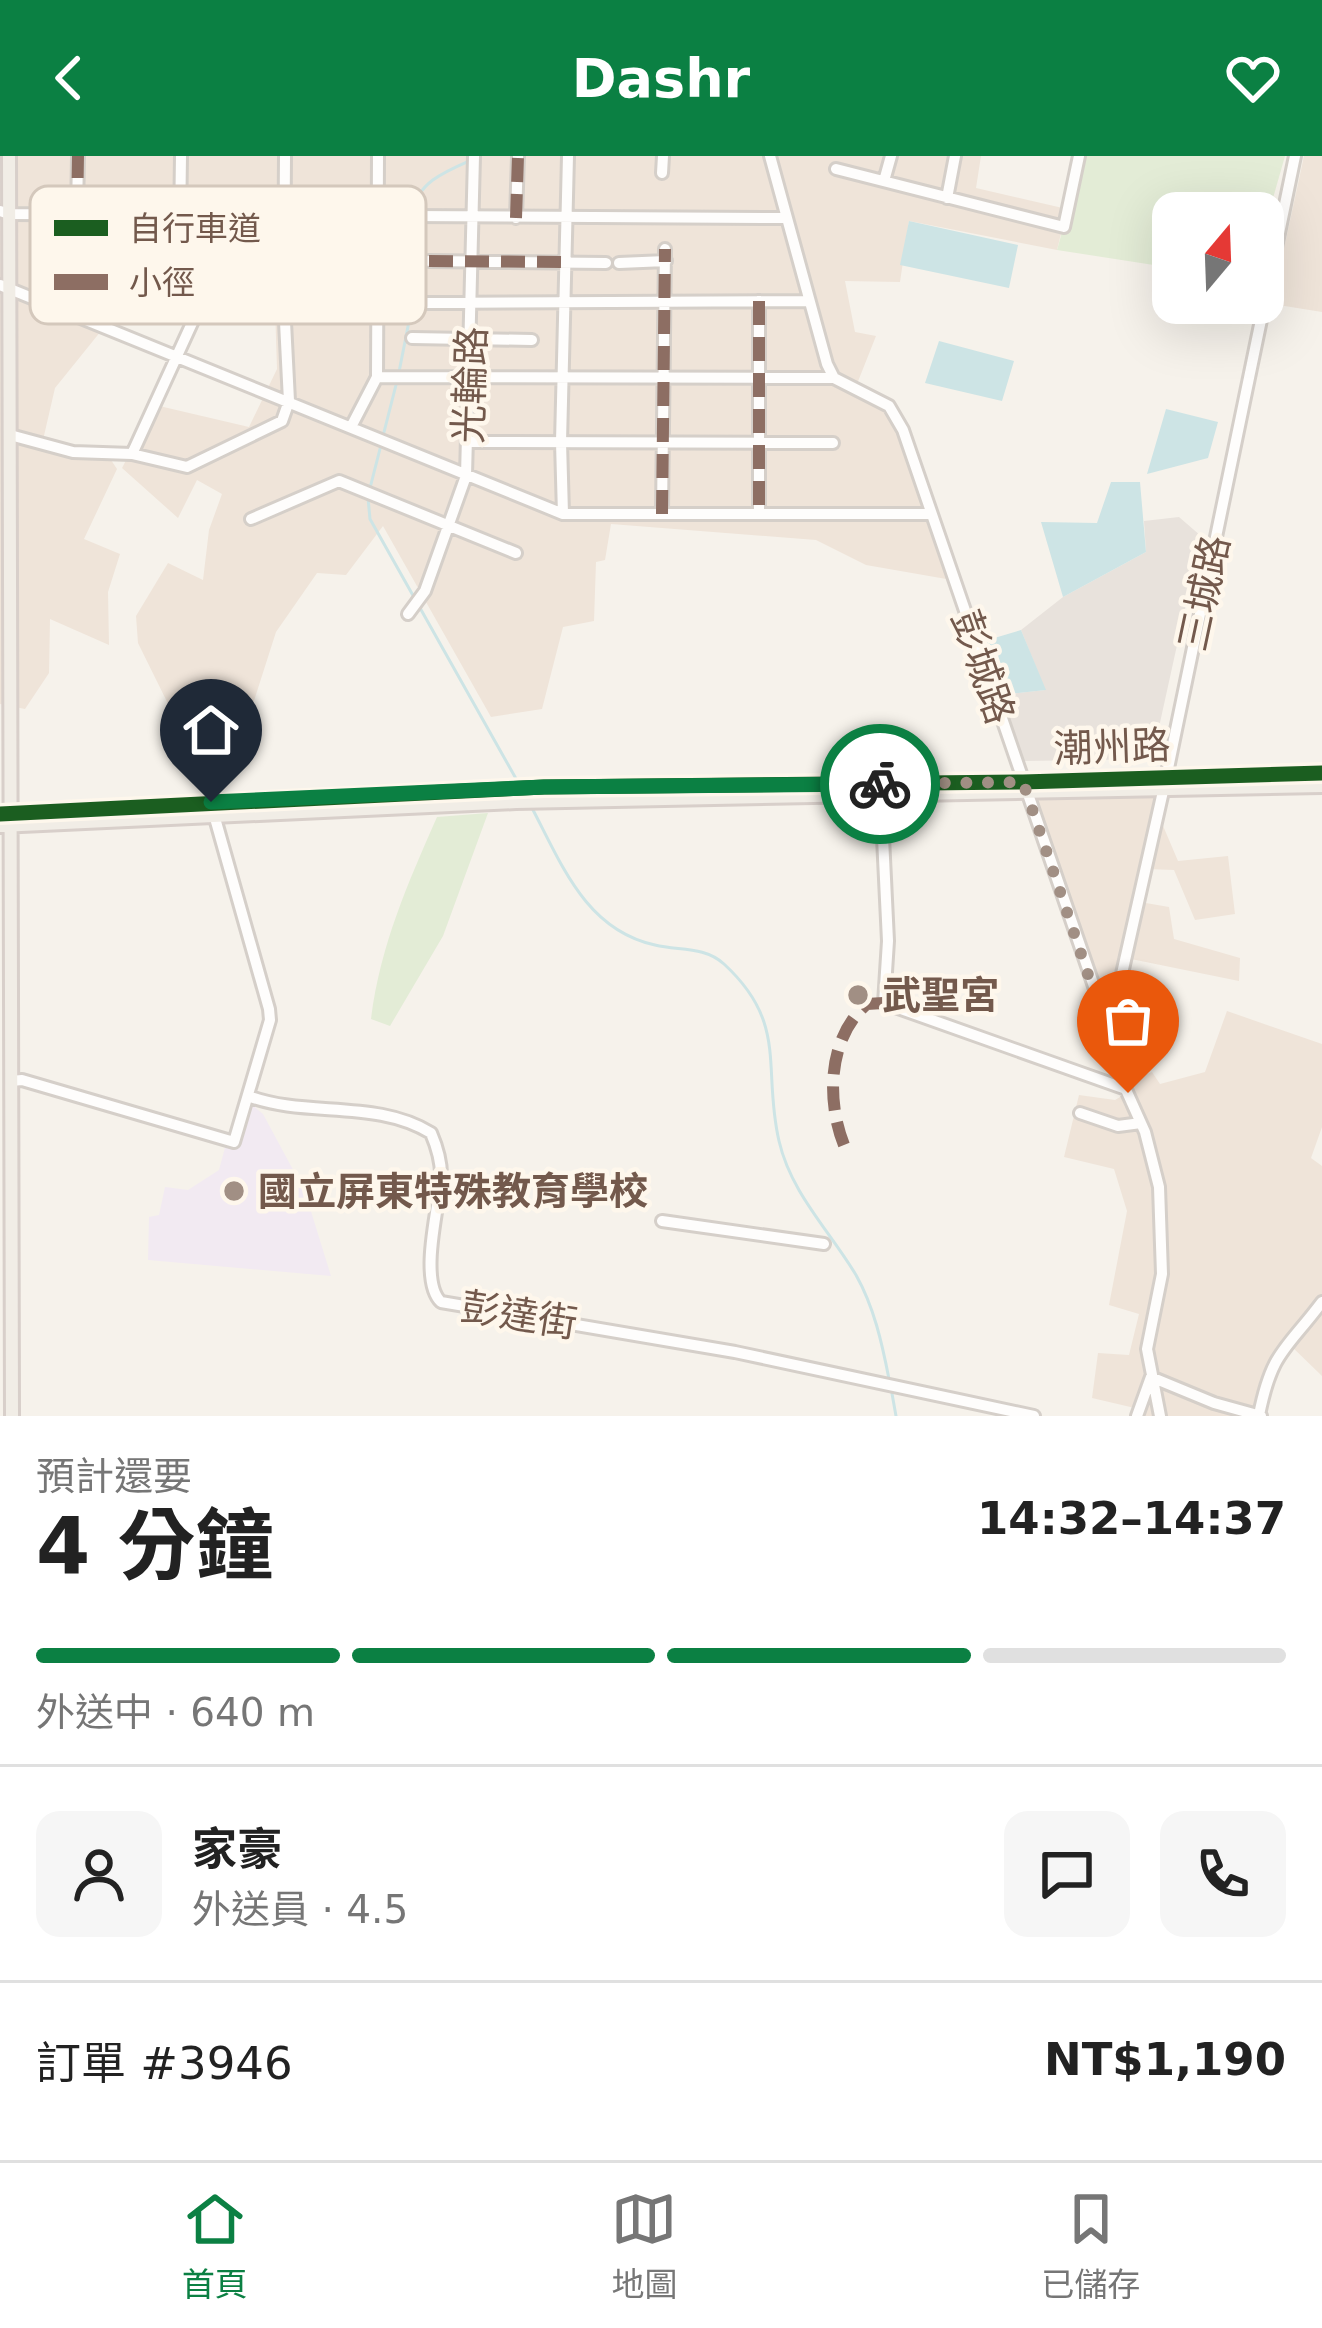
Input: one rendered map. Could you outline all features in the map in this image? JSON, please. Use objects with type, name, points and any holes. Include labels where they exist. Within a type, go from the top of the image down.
[{"type":"main road","points":[[9,156],[5,286],[11,1081],[5,1192],[12,1416]]},
{"type":"main road","name":"潮州路","points":[[1165,784],[1322,773]]},
{"type":"main road","name":"潮州路","points":[[515,796],[544,787],[1322,787]]},
{"type":"main road","name":"潮州路","points":[[515,796],[552,802],[881,796],[1024,787]]},
{"type":"main road","points":[[7,820],[211,802],[515,796]]},
{"type":"main road","points":[[7,820],[215,818],[515,796]]},
{"type":"street","points":[[77,186],[78,156]]},
{"type":"street","points":[[377,186],[378,156]]},
{"type":"street","points":[[516,218],[518,156]]},
{"type":"street","points":[[563,514],[568,156]]},
{"type":"street","points":[[662,173],[663,156]]},
{"type":"street","points":[[384,377],[834,378],[808,301],[770,156]]},
{"type":"street","points":[[884,181],[891,156]]},
{"type":"street","points":[[947,198],[955,156]]},
{"type":"street","points":[[836,170],[1064,227],[1078,156]]},
{"type":"street","name":"三城路","points":[[1109,1030],[1295,156]]},
{"type":"street","name":"光輪路","points":[[411,610],[424,594],[466,476],[474,162]]},
{"type":"street","points":[[426,216],[787,218]]},
{"type":"street","points":[[429,261],[612,263],[665,255],[662,514]]},
{"type":"street","points":[[759,301],[759,514]]},
{"type":"street","points":[[426,303],[808,301]]},
{"type":"street","points":[[96,324],[563,514],[930,514]]},
{"type":"street","points":[[132,454],[192,324]]},
{"type":"street","points":[[7,446],[132,454],[187,467],[282,422],[289,401],[285,324]]},
{"type":"street","points":[[351,427],[384,377],[380,324]]},
{"type":"street","points":[[412,338],[532,340]]},
{"type":"street","name":"彭城路","points":[[834,378],[889,406],[903,430],[1141,1123],[1162,1210],[1162,1274],[1147,1349],[1160,1416]]},
{"type":"street","points":[[470,442],[833,443]]},
{"type":"street","points":[[251,519],[335,481],[516,553]]},
{"type":"street","points":[[881,796],[888,940],[884,1003],[1126,1089]]},
{"type":"street","points":[[11,1081],[22,1080],[234,1142],[270,1021],[211,802]]},
{"type":"street","name":"彭達街","points":[[248,1096],[278,1106],[348,1110],[401,1120],[431,1132],[441,1178],[432,1233],[433,1290],[442,1302],[735,1352],[1034,1416]]},
{"type":"street","points":[[1080,1113],[1118,1126],[1141,1123]]},
{"type":"street","points":[[662,1220],[824,1244]]},
{"type":"street","points":[[1137,1416],[1151,1377],[1260,1416],[1262,1392],[1274,1360],[1322,1302]]},
{"type":"shaded area","points":[[0,156],[981,156],[976,188],[1067,209],[1057,250],[909,221],[900,282],[845,281],[855,332],[876,336],[855,389],[889,406],[952,580],[866,565],[816,540],[611,524],[605,560],[596,562],[594,621],[563,627],[542,709],[491,717],[383,526],[346,575],[317,573],[276,632],[243,735],[177,722],[138,643],[136,616],[168,563],[203,580],[209,530],[222,494],[197,480],[178,518],[122,468],[155,405],[249,427],[277,369],[276,324],[426,324],[426,186],[30,186],[30,324],[107,324],[55,388],[43,440],[107,454],[117,469],[84,539],[120,554],[108,592],[109,645],[50,619],[49,673],[25,709],[0,704]]},
{"type":"shaded area","points":[[1304,156],[1322,156],[1322,312],[1284,306],[1284,248]]},
{"type":"shaded area","points":[[909,221],[1018,245],[1009,288],[900,265]]},
{"type":"shaded area","points":[[939,341],[1014,361],[1002,401],[925,383]]},
{"type":"shaded area","points":[[1166,409],[1218,422],[1208,458],[1147,474]]},
{"type":"shaded area","points":[[1111,482],[1140,482],[1146,552],[1063,597],[1041,522],[1097,523]]},
{"type":"shaded area","points":[[1179,517],[1201,536],[1152,759],[1024,761],[992,696],[1045,690],[1021,630],[1063,597],[1146,552],[1144,521]]},
{"type":"shaded area","points":[[1021,630],[1046,690],[992,696],[974,644]]},
{"type":"shaded area","points":[[1164,789],[1158,814],[1178,861],[1228,856],[1235,914],[1195,920],[1174,870],[1147,869],[1140,902],[1169,907],[1174,939],[1240,958],[1239,981],[1126,958],[1109,1030],[1026,793]]},
{"type":"shaded area","points":[[1227,1011],[1322,1044],[1322,1127],[1311,1158],[1322,1166],[1322,1376],[1288,1343],[1261,1405],[1244,1416],[1137,1416],[1139,1409],[1092,1398],[1098,1353],[1129,1355],[1139,1314],[1109,1305],[1127,1211],[1114,1169],[1064,1157],[1079,1095],[1115,1100],[1127,1093],[1123,1083],[1152,1072],[1160,1084],[1205,1072]]},
{"type":"shaded area","name":"國立屏東特殊教育學校","points":[[251,1104],[263,1114],[305,1192],[331,1276],[148,1260],[149,1217],[159,1215],[165,1187],[188,1190],[219,1170],[226,1144],[239,1147]]},
{"type":"green space","points":[[1083,156],[1285,156],[1275,192],[1152,192],[1152,265],[1057,250]]},
{"type":"green space","points":[[488,813],[443,936],[390,1026],[371,1019],[388,940],[437,817]]},
{"type":"waterway","points":[[426,186],[469,161]]},
{"type":"waterway","points":[[399,372],[408,324]]},
{"type":"waterway","points":[[383,436],[397,381]]},
{"type":"waterway","points":[[370,488],[381,445]]},
{"type":"waterway","points":[[368,498],[370,519],[519,784]]},
{"type":"waterway","points":[[532,808],[579,892],[611,925],[655,945],[716,958],[758,1007],[770,1048],[774,1115],[785,1160],[862,1287],[889,1379]]},
{"type":"waterway","points":[[891,1388],[896,1416]]},
{"type":"marked path","points":[[77,186],[78,156]]},
{"type":"marked path","points":[[516,218],[518,156]]},
{"type":"marked path","points":[[662,514],[665,249]]},
{"type":"marked path","points":[[429,261],[564,262]]},
{"type":"marked path","points":[[759,301],[759,514]]},
{"type":"marked path","points":[[844,1145],[833,1089],[838,1051],[844,1034],[867,1004],[884,1003]]},
{"type":"cycle path","points":[[0,814],[544,787],[1023,782],[1322,773]]},
{"type":"way so far","points":[[880,784],[1023,782],[1128,1093]]},
{"type":"place","name":"武聖宮","points":[[858,995]]},
{"type":"place","name":"國立屏東特殊教育學校","points":[[234,1191]]},
{"type":"route","points":[[211,802],[544,787],[880,784]]}]
